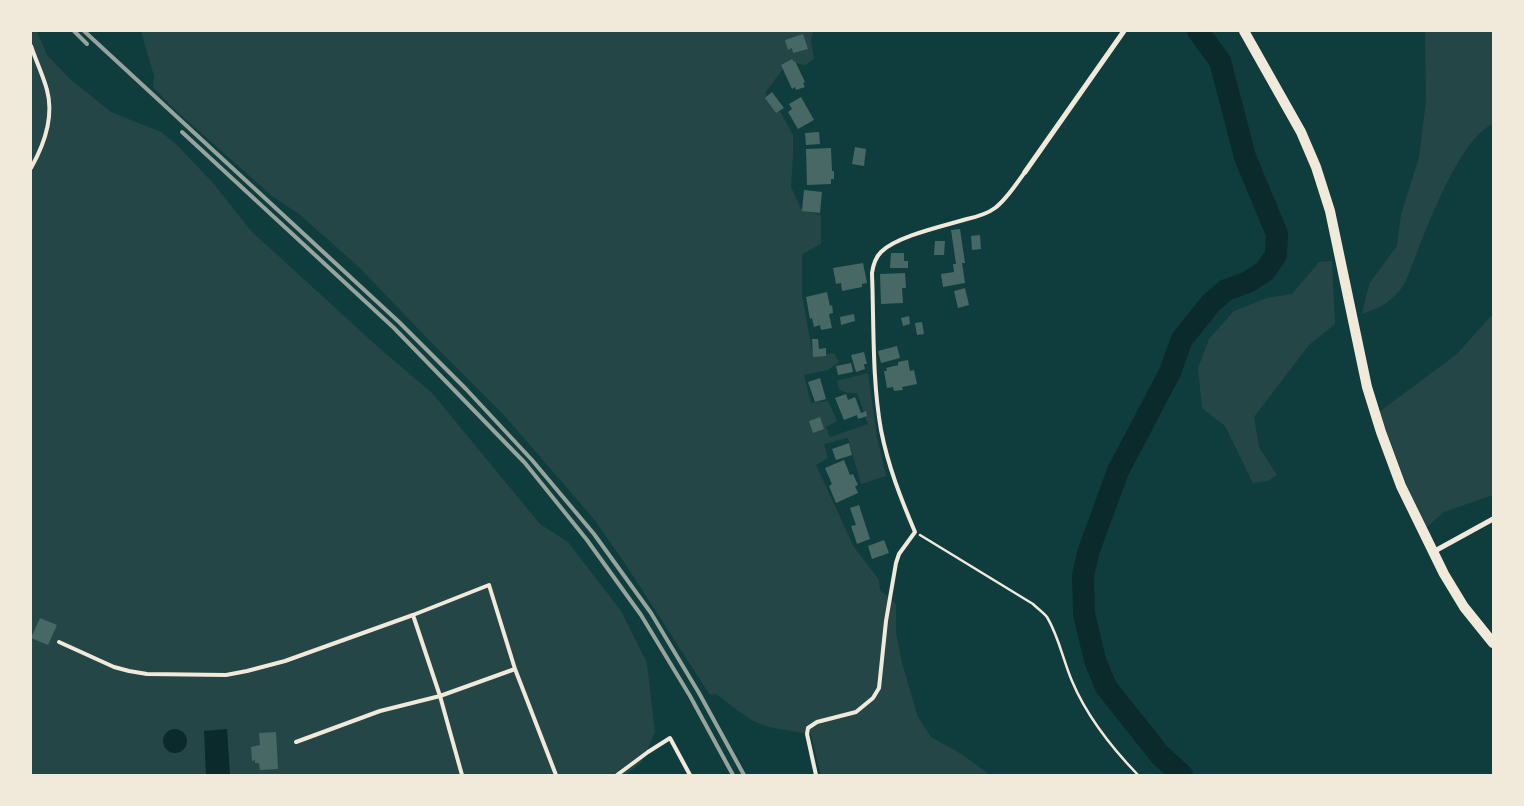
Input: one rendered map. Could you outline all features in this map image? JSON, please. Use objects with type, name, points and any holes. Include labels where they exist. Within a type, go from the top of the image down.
[{"type":"main road","points":[[1244,31],[1301,132],[1316,167],[1330,211],[1367,387],[1401,486],[1433,552],[1464,607],[1493,644]]},
{"type":"street","points":[[1025,172],[1124,31]]},
{"type":"street","points":[[1433,552],[1493,520]]},
{"type":"lane","points":[[31,46],[47,92],[48,112],[47,132],[39,155],[31,168]]},
{"type":"lane","points":[[816,775],[807,734],[808,728],[817,722],[856,712],[873,698],[878,688],[896,563],[915,532],[890,467],[881,430],[876,392],[872,274],[874,263],[882,251],[908,237],[979,216],[995,208],[1008,196],[1025,172]]},
{"type":"lane","points":[[59,642],[114,667],[129,671],[147,674],[226,675],[284,661],[413,615],[489,585],[515,669],[556,775]]},
{"type":"lane","points":[[413,615],[440,696],[462,775]]},
{"type":"lane","points":[[296,742],[380,711],[440,696],[515,669]]},
{"type":"lane","points":[[617,775],[670,738],[690,775]]},
{"type":"path","points":[[915,532],[1033,604],[1046,616],[1073,682],[1087,710],[1108,742],[1138,775]]},
{"type":"shaded area","points":[[31,31],[37,31],[47,55],[69,78],[111,112],[161,132],[176,144],[213,183],[251,231],[377,346],[432,393],[540,524],[568,542],[621,611],[647,663],[655,732],[642,762],[625,775],[31,775]]},
{"type":"shaded area","points":[[141,31],[813,31],[811,40],[814,59],[805,65],[788,62],[765,93],[781,113],[793,135],[791,187],[802,210],[821,215],[821,244],[802,254],[802,296],[813,355],[834,353],[839,362],[828,370],[804,375],[811,403],[828,401],[837,421],[826,427],[830,437],[868,424],[857,393],[847,393],[839,389],[837,381],[868,373],[877,437],[886,476],[861,484],[848,438],[824,444],[828,458],[816,465],[854,547],[879,580],[880,590],[896,604],[896,633],[902,663],[918,717],[931,737],[963,755],[990,775],[821,775],[811,735],[758,723],[742,714],[716,694],[710,695],[626,565],[593,518],[503,414],[359,267],[299,214],[272,196],[172,107],[153,87],[154,76]]},
{"type":"shaded area","points":[[1425,31],[1493,31],[1493,124],[1481,132],[1469,145],[1458,162],[1429,222],[1403,287],[1387,302],[1362,314],[1369,284],[1397,246],[1401,215],[1419,157],[1426,101]]},
{"type":"shaded area","points":[[1332,261],[1335,324],[1309,345],[1254,417],[1259,447],[1277,475],[1268,481],[1253,483],[1225,426],[1202,408],[1198,368],[1209,339],[1234,311],[1267,298],[1292,294],[1319,262]]},
{"type":"shaded area","points":[[1493,315],[1493,495],[1444,512],[1427,527],[1408,488],[1379,412],[1457,354]]},
{"type":"shaded area","points":[[175,729],[183,733],[187,741],[183,749],[175,753],[167,749],[163,741],[167,733]]},
{"type":"shaded area","points":[[227,729],[230,775],[206,775],[204,731]]},
{"type":"building","points":[[803,34],[808,49],[793,53],[792,48],[788,50],[785,40]]},
{"type":"building","points":[[792,59],[795,61],[805,82],[803,83],[805,87],[796,90],[795,87],[792,89],[781,65]]},
{"type":"building","points":[[772,92],[784,108],[776,113],[765,98]]},
{"type":"building","points":[[801,97],[814,120],[798,129],[788,112],[792,109],[789,104]]},
{"type":"building","points":[[819,132],[820,144],[806,145],[805,133]]},
{"type":"building","points":[[855,147],[866,149],[864,166],[852,164]]},
{"type":"building","points":[[831,148],[834,179],[831,179],[831,184],[807,185],[806,149]]},
{"type":"building","points":[[804,190],[822,192],[820,213],[802,211]]},
{"type":"building","points":[[960,229],[965,263],[962,263],[965,283],[943,287],[941,274],[954,272],[953,264],[956,264],[951,230]]},
{"type":"building","points":[[980,235],[981,249],[972,250],[971,236]]},
{"type":"building","points":[[935,241],[945,241],[944,255],[934,255]]},
{"type":"building","points":[[891,253],[904,253],[904,261],[908,261],[908,268],[890,268]]},
{"type":"building","points":[[863,263],[867,283],[862,284],[862,287],[842,291],[841,283],[836,284],[833,268]]},
{"type":"building","points":[[905,273],[906,288],[902,288],[903,303],[881,304],[880,274]]},
{"type":"building","points":[[965,288],[969,305],[958,308],[954,291]]},
{"type":"building","points":[[827,292],[830,306],[832,305],[833,313],[829,314],[832,328],[821,330],[820,325],[814,327],[812,318],[810,319],[806,297]]},
{"type":"building","points":[[854,314],[855,321],[841,325],[840,317]]},
{"type":"building","points":[[909,316],[910,324],[903,326],[901,318]]},
{"type":"building","points":[[922,322],[924,334],[917,335],[915,323]]},
{"type":"building","points":[[812,339],[818,339],[819,349],[826,348],[826,356],[813,357]]},
{"type":"building","points":[[897,346],[900,358],[881,363],[878,351]]},
{"type":"building","points":[[864,352],[867,364],[864,364],[865,369],[856,372],[851,355]]},
{"type":"building","points":[[908,360],[910,371],[914,370],[917,384],[902,387],[903,390],[894,391],[893,387],[887,388],[884,371],[887,371],[886,368],[898,365],[898,362]]},
{"type":"building","points":[[851,363],[853,372],[838,375],[836,366]]},
{"type":"building","points":[[820,378],[826,399],[815,402],[808,382]]},
{"type":"building","points":[[846,394],[848,400],[855,397],[861,413],[866,411],[867,416],[858,419],[857,415],[844,420],[835,398]]},
{"type":"building","points":[[820,417],[824,429],[813,433],[809,421]]},
{"type":"building","points":[[849,443],[852,455],[836,460],[832,449]]},
{"type":"building","points":[[844,460],[850,475],[853,474],[858,485],[855,486],[858,493],[836,503],[829,486],[832,484],[825,468]]},
{"type":"building","points":[[859,505],[870,539],[857,544],[851,526],[856,525],[850,508]]},
{"type":"building","points":[[884,540],[889,553],[872,559],[868,546]]},
{"type":"building","points":[[40,618],[57,625],[48,645],[31,638]]},
{"type":"building","points":[[276,732],[278,769],[260,770],[259,763],[255,763],[255,760],[252,761],[251,747],[260,745],[259,733]]},
{"type":"waterway","points":[[1182,775],[1160,755],[1106,687],[1095,660],[1084,614],[1083,575],[1089,550],[1118,471],[1170,372],[1182,339],[1211,303],[1226,290],[1248,282],[1265,271],[1276,255],[1277,234],[1245,157],[1220,61],[1198,31]]},
{"type":"railway","points":[[74,31],[87,44]]},
{"type":"railway","points":[[84,31],[399,322],[466,389],[532,460],[594,534],[651,613],[699,693],[744,775]]},
{"type":"railway","points":[[182,132],[394,328],[525,463],[587,540],[641,615],[690,696],[733,775]]}]
